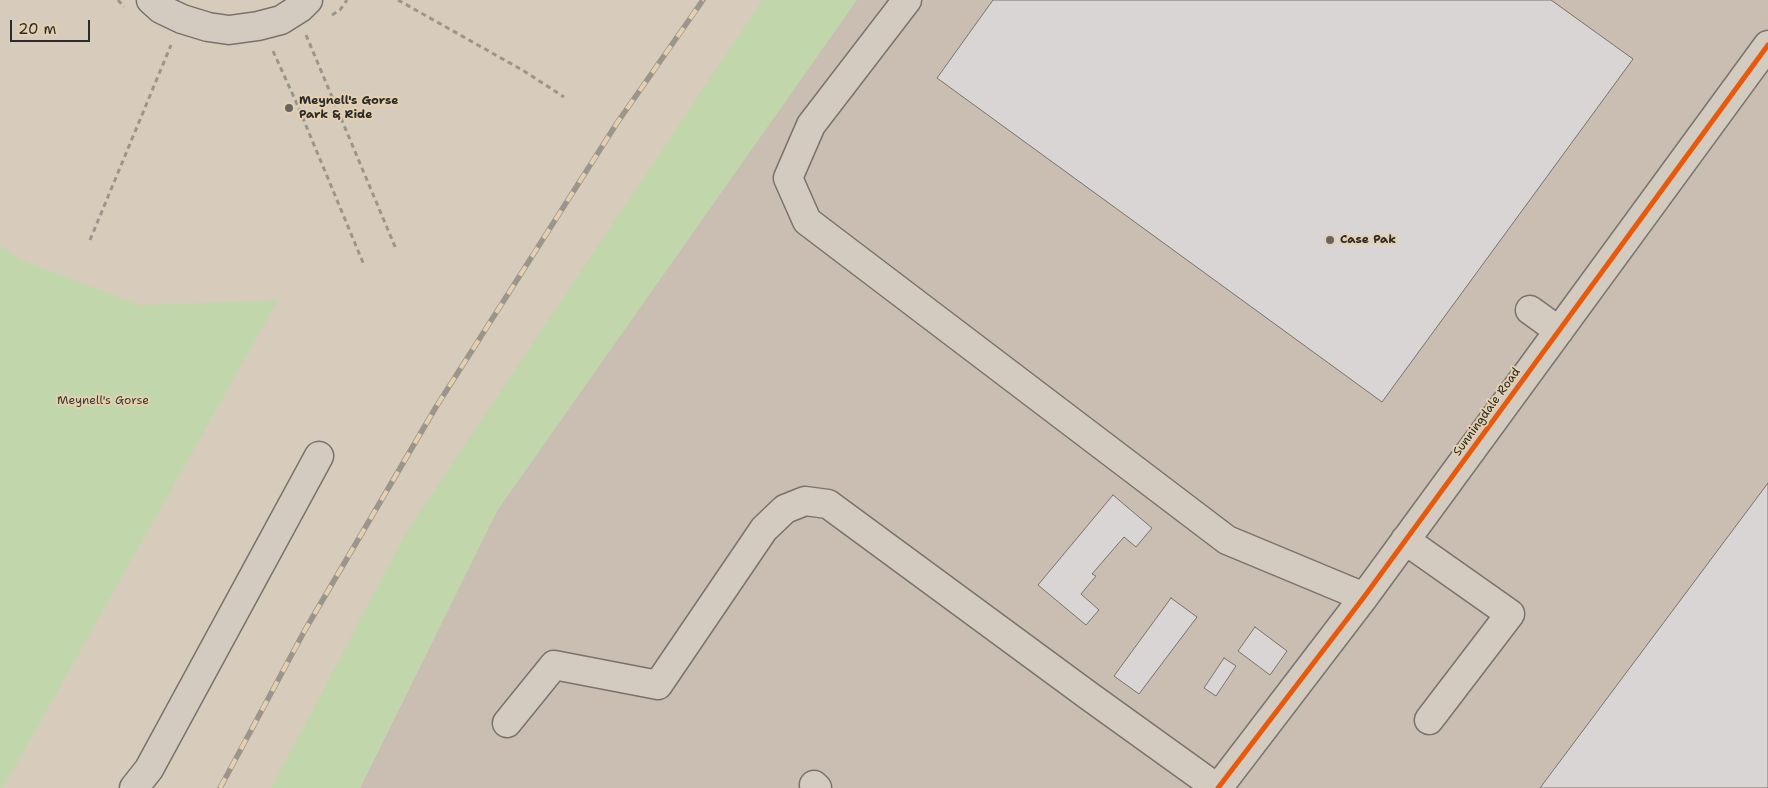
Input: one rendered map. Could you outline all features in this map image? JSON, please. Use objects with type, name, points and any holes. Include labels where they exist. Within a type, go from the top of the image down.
[{"type":"street","points":[[151,0],[161,9],[182,19],[208,27],[229,30],[258,26],[281,20],[300,8],[308,0]]},
{"type":"street","points":[[907,0],[811,125],[788,178],[807,221],[1226,540],[1364,597]]},
{"type":"street","name":"Sunningdale Road","points":[[1218,788],[1364,597],[1768,45]]},
{"type":"street","points":[[1530,310],[1559,330]]},
{"type":"street","points":[[134,788],[149,769],[319,456]]},
{"type":"street","points":[[507,723],[554,665],[658,685],[764,529],[785,509],[805,501],[828,504],[1096,702],[1218,788]]},
{"type":"street","points":[[1405,540],[1510,614],[1429,720]]},
{"type":"path","points":[[398,0],[524,71],[564,97]]},
{"type":"path","points":[[90,240],[182,19]]},
{"type":"path","points":[[304,32],[396,249]]},
{"type":"path","points":[[272,48],[309,131],[364,265]]},
{"type":"shaded area","points":[[835,0],[1768,0],[1768,788],[360,788],[497,511]]},
{"type":"green space","points":[[762,0],[857,0],[497,511],[360,788],[271,788],[405,534]]},
{"type":"green space","name":"Meynell's Gorse","points":[[0,246],[22,260],[140,305],[278,300],[3,788],[0,788]]},
{"type":"building","name":"Case Pak","points":[[993,0],[1551,0],[1633,59],[1382,402],[937,78]]},
{"type":"building","points":[[1768,483],[1768,788],[1540,788]]},
{"type":"building","points":[[1113,495],[1152,528],[1136,547],[1124,537],[1092,574],[1096,576],[1081,594],[1099,610],[1086,625],[1038,585]]},
{"type":"building","points":[[1171,598],[1197,617],[1139,694],[1114,676]]},
{"type":"building","points":[[1255,627],[1287,651],[1270,675],[1238,651]]},
{"type":"building","points":[[1224,658],[1236,666],[1216,696],[1204,688]]},
{"type":"railway","points":[[220,788],[305,630],[436,407],[617,123],[703,0]]},
{"type":"cycle path","points":[[1218,788],[1364,597],[1768,45]]},
{"type":"place","name":"Meynell's Gorse Park & Ride","points":[[289,108]]},
{"type":"place","name":"Case Pak","points":[[1330,240]]}]
